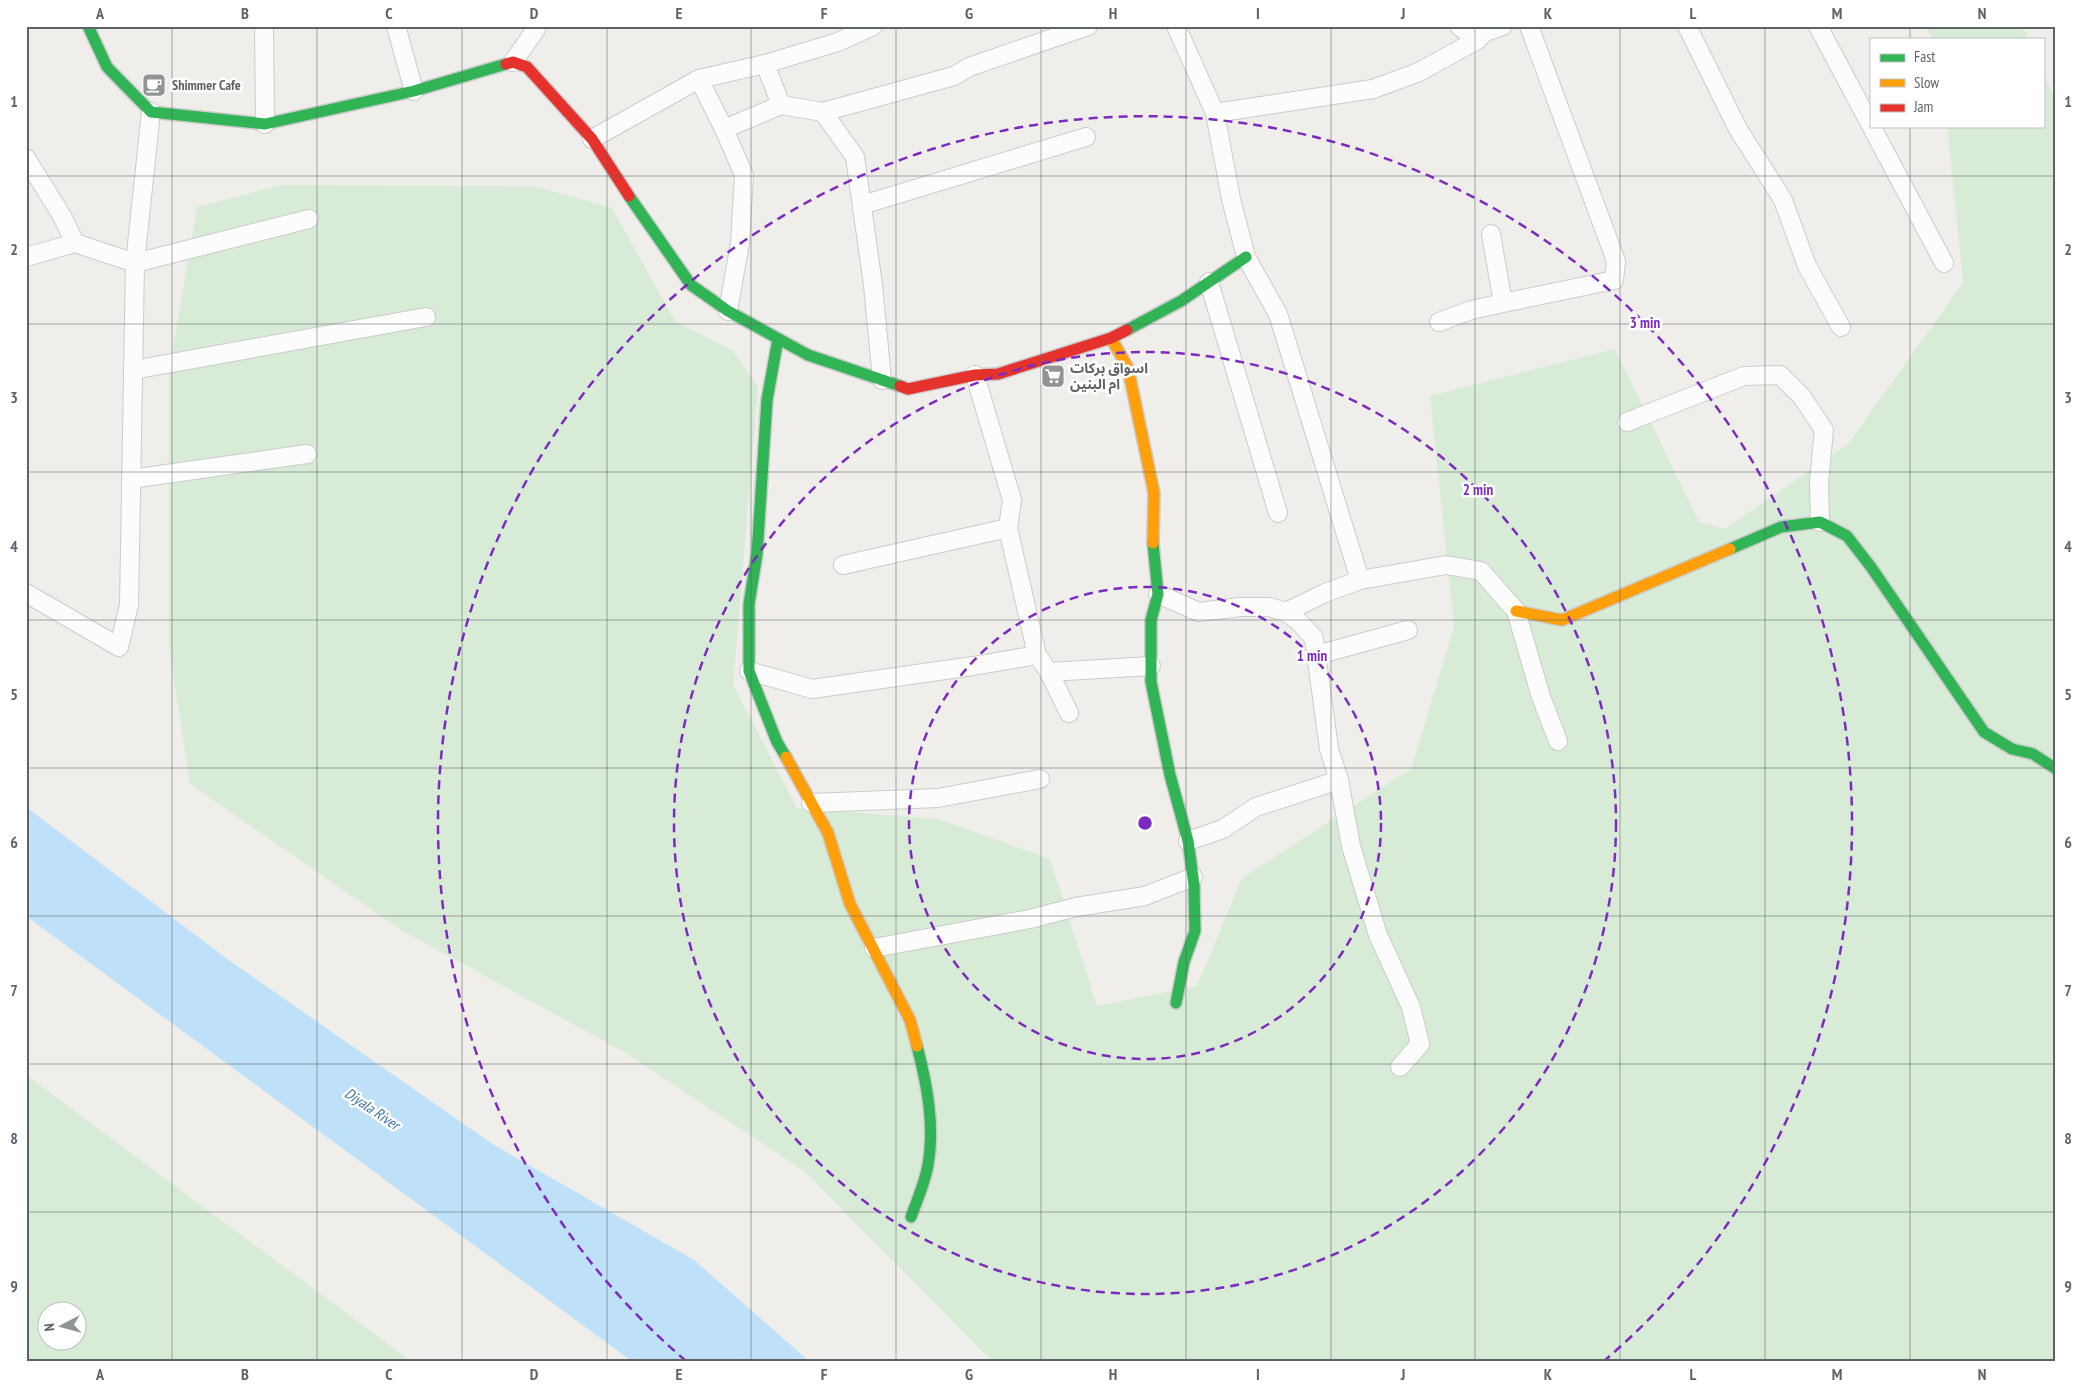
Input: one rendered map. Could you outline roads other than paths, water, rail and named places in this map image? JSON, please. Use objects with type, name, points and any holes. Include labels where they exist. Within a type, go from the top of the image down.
[{"type":"street","points":[[88,26],[107,67],[151,112],[265,124],[414,91],[513,62],[528,68],[592,139],[642,216],[691,285],[728,311],[808,355],[908,389],[974,375],[998,374],[1111,338],[1181,302],[1246,257]]},
{"type":"street","points":[[264,26],[265,124]]},
{"type":"street","points":[[396,26],[414,91]]},
{"type":"street","points":[[513,62],[536,29],[534,26]]},
{"type":"street","points":[[592,139],[699,79],[765,64],[838,42],[873,26]]},
{"type":"street","points":[[724,129],[781,104],[823,112],[954,76],[969,67],[1088,26]]},
{"type":"street","points":[[1176,26],[1215,113],[1230,199],[1246,257],[1278,314],[1360,580]]},
{"type":"street","points":[[1460,26],[1477,40]]},
{"type":"street","points":[[1215,113],[1373,89],[1420,72],[1477,40],[1485,32],[1502,26]]},
{"type":"street","points":[[1439,322],[1470,310],[1614,280],[1616,261],[1529,26]]},
{"type":"street","points":[[1687,26],[1738,129],[1783,200],[1807,266],[1841,327]]},
{"type":"street","points":[[1818,26],[1870,124]]},
{"type":"street","points":[[765,64],[781,104]]},
{"type":"street","points":[[699,79],[744,174],[740,243],[728,311]]},
{"type":"street","points":[[26,593],[119,647],[129,605],[134,263],[151,112]]},
{"type":"street","points":[[823,112],[855,157],[874,285],[882,380]]},
{"type":"street","points":[[1872,128],[1944,263]]},
{"type":"street","points":[[862,205],[1086,137]]},
{"type":"street","points":[[26,158],[62,216],[75,243]]},
{"type":"street","points":[[26,257],[75,243],[134,263],[308,219]]},
{"type":"street","points":[[1491,234],[1503,304]]},
{"type":"street","points":[[1209,282],[1278,513]]},
{"type":"street","points":[[133,370],[426,317]]},
{"type":"street","points":[[1111,338],[1128,368],[1154,493],[1153,552],[1158,594],[1151,620],[1151,682],[1170,775],[1188,841],[1193,877],[1196,931],[1184,962],[1176,1003]]},
{"type":"street","points":[[778,339],[767,400],[757,554],[749,604],[749,671],[777,742],[828,833],[850,904],[910,1020],[927,1083],[930,1130],[928,1166],[911,1217]]},
{"type":"street","points":[[974,375],[1012,500],[1008,528],[1038,655],[1049,672],[1068,713]]},
{"type":"street","points":[[1627,422],[1744,376],[1780,375],[1802,397],[1824,430],[1819,482],[1820,522]]},
{"type":"street","points":[[131,479],[307,454]]},
{"type":"street","points":[[1516,611],[1562,620],[1781,527],[1820,522],[1847,536],[1984,732],[2012,749],[2033,754],[2056,769]]},
{"type":"street","points":[[843,565],[1008,528]]},
{"type":"street","points":[[1286,612],[1325,592],[1360,580],[1446,565],[1481,571],[1516,611],[1541,696],[1558,741]]},
{"type":"street","points":[[1158,594],[1199,612],[1240,607],[1268,607],[1286,612],[1298,620],[1314,638],[1329,749],[1339,780],[1352,846],[1378,935],[1411,1007],[1420,1044],[1400,1067]]},
{"type":"street","points":[[1316,654],[1408,630]]},
{"type":"street","points":[[749,671],[812,689],[963,668],[1038,655]]},
{"type":"street","points":[[1049,672],[1151,666]]},
{"type":"street","points":[[811,803],[938,798],[1040,778]]},
{"type":"street","points":[[1188,841],[1223,829],[1256,807],[1339,780]]},
{"type":"street","points":[[874,948],[1030,920],[1076,907],[1144,896],[1193,877]]},
{"type":"water","name":"Diyala River","points":[[26,807],[230,961],[494,1145],[694,1260],[810,1362],[633,1362],[26,916]]},
{"type":"place","name":"Shimmer Cafe","points":[[154,85]]},
{"type":"place","name":"اسواق بركات ام البنين","points":[[1053,376]]}]
